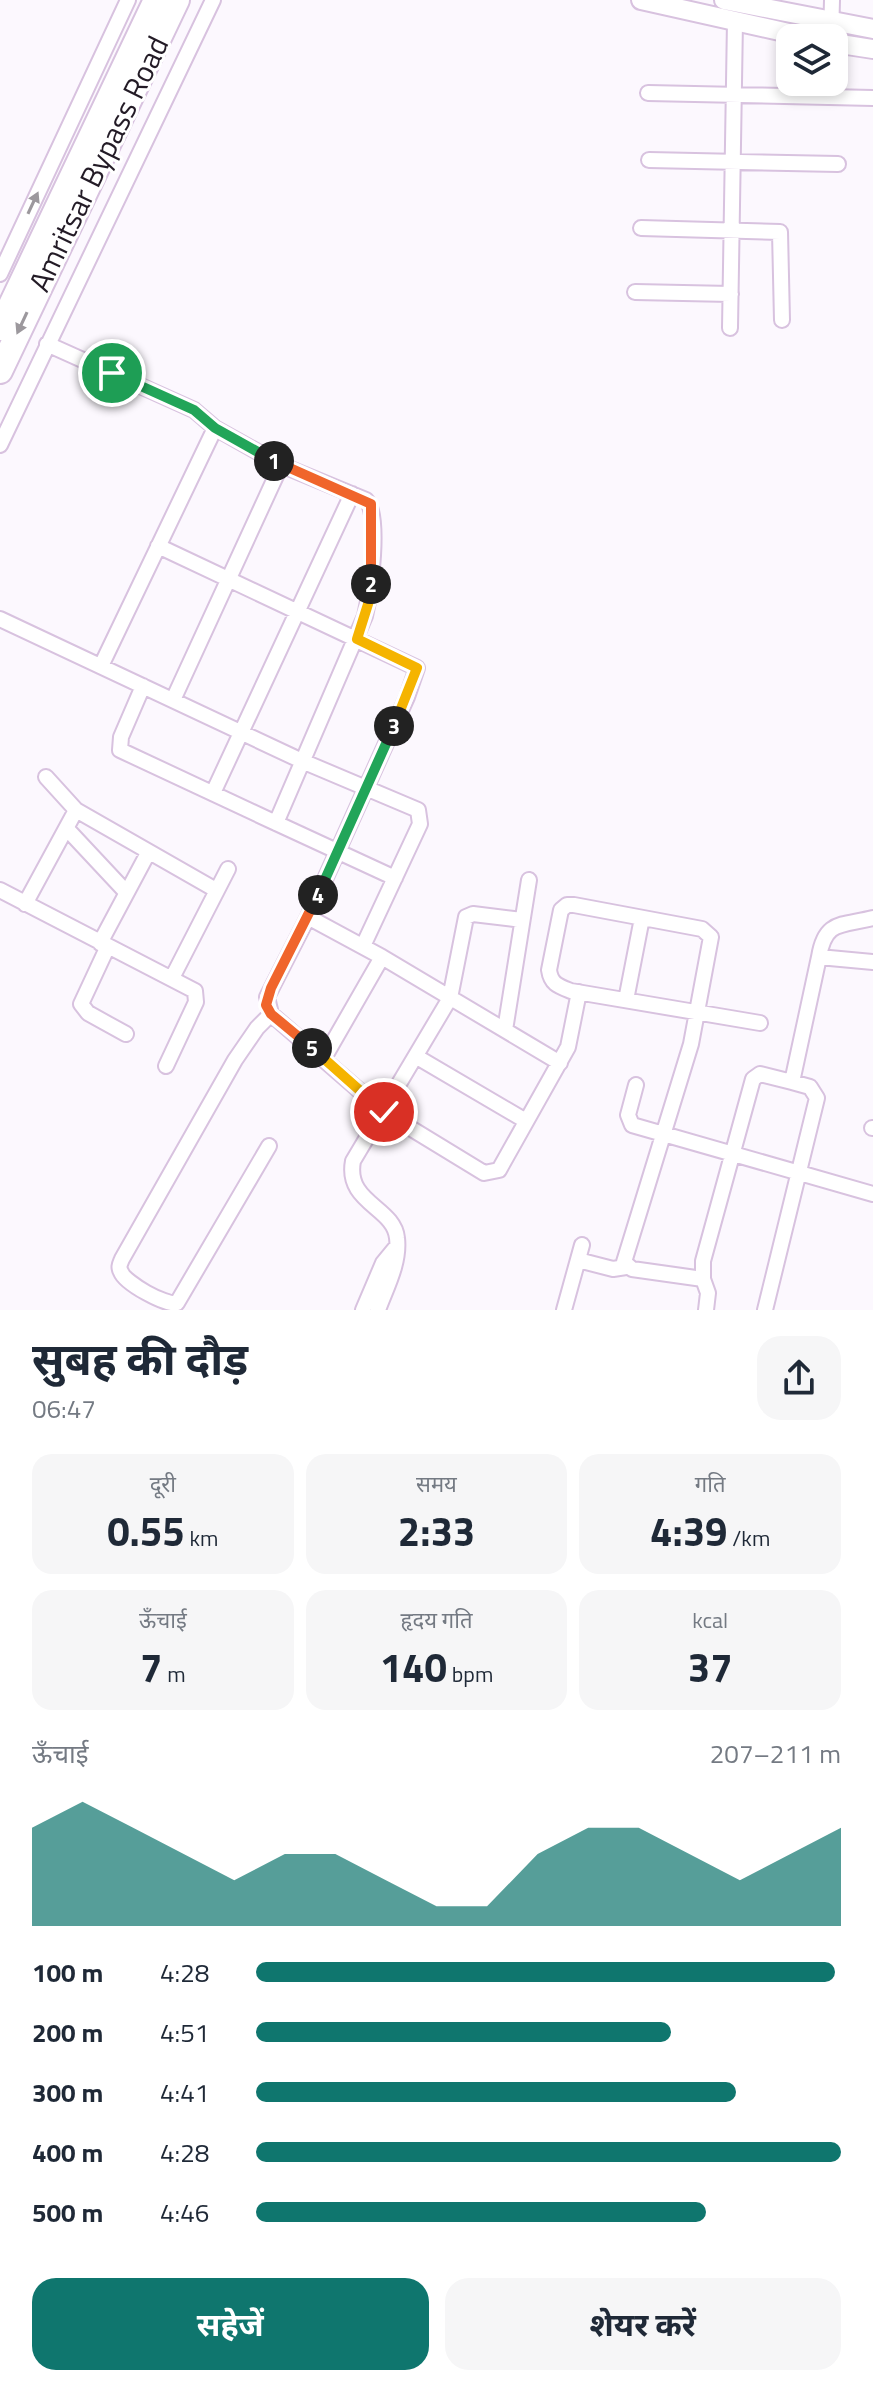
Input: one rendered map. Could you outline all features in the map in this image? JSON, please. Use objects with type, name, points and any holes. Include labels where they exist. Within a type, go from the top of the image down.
[{"type":"highway","name":"Amritsar Bypass Road","points":[[0,328],[156,0]]},
{"type":"highway","name":"Amritsar Bypass Road","points":[[0,371],[177,0]]},
{"type":"street","points":[[0,274],[128,0]]},
{"type":"street","points":[[0,445],[213,0]]},
{"type":"street","points":[[641,0],[776,30]]},
{"type":"street","points":[[724,0],[798,24]]},
{"type":"street","points":[[832,0],[832,24]]},
{"type":"street","points":[[730,328],[735,21]]},
{"type":"street","points":[[848,33],[873,29]]},
{"type":"street","points":[[848,40],[873,49]]},
{"type":"street","points":[[648,93],[873,98]]},
{"type":"street","points":[[649,160],[838,164]]},
{"type":"street","points":[[641,228],[780,232],[782,320]]},
{"type":"street","points":[[635,292],[731,294]]},
{"type":"street","points":[[47,344],[194,410],[215,428],[281,465],[366,500],[373,511],[369,601],[357,639],[276,823]]},
{"type":"street","points":[[101,666],[215,428]]},
{"type":"street","points":[[173,700],[281,465]]},
{"type":"street","points":[[213,793],[352,494]]},
{"type":"street","points":[[158,546],[414,664],[417,672],[338,852],[267,997],[271,1014],[384,1112],[484,1173],[492,1174],[499,1170],[560,1063],[570,1038],[579,992]]},
{"type":"street","points":[[0,619],[420,813],[420,824],[363,946]]},
{"type":"street","points":[[143,686],[121,737],[120,750],[395,878]]},
{"type":"street","points":[[46,777],[76,810],[216,890]]},
{"type":"street","points":[[25,904],[68,830],[76,810]]},
{"type":"street","points":[[68,830],[126,892]]},
{"type":"street","points":[[126,1034],[88,1013],[81,1004],[126,892],[148,853]]},
{"type":"street","points":[[172,978],[228,869]]},
{"type":"street","points":[[505,1030],[529,880]]},
{"type":"street","points":[[0,890],[195,991],[197,996],[166,1066]]},
{"type":"street","points":[[626,1267],[624,1256],[699,1012],[711,937],[702,929],[574,905],[563,907],[549,970],[550,980],[557,986],[579,992],[699,1012],[760,1023]]},
{"type":"street","points":[[378,1310],[395,1264],[397,1246],[393,1226],[360,1194],[352,1170],[353,1161],[450,998],[466,917],[473,914],[522,920]]},
{"type":"street","points":[[308,917],[382,957],[560,1063]]},
{"type":"street","points":[[626,1000],[642,918]]},
{"type":"street","points":[[792,1082],[822,938],[829,929],[873,918]]},
{"type":"street","points":[[324,1058],[382,957]]},
{"type":"street","points":[[819,957],[873,962]]},
{"type":"street","points":[[269,1146],[177,1303],[165,1303],[125,1278],[119,1266],[122,1259],[235,1060],[271,1014]]},
{"type":"street","points":[[417,1057],[526,1121]]},
{"type":"street","points":[[706,1310],[708,1293],[703,1279],[703,1261],[753,1079],[760,1074],[810,1087],[817,1098],[765,1310]]},
{"type":"street","points":[[636,1085],[629,1121],[662,1135],[873,1194]]},
{"type":"street","points":[[564,1310],[582,1245]]},
{"type":"street","points":[[363,1310],[383,1263],[397,1246]]},
{"type":"street","points":[[578,1260],[613,1269],[626,1267],[703,1279]]},
{"type":"route","points":[[112,373],[194,410],[215,428],[281,465],[371,504],[371,588],[357,639],[414,664],[416,677],[308,917],[267,997],[266,1005],[279,1022],[384,1112]]}]
